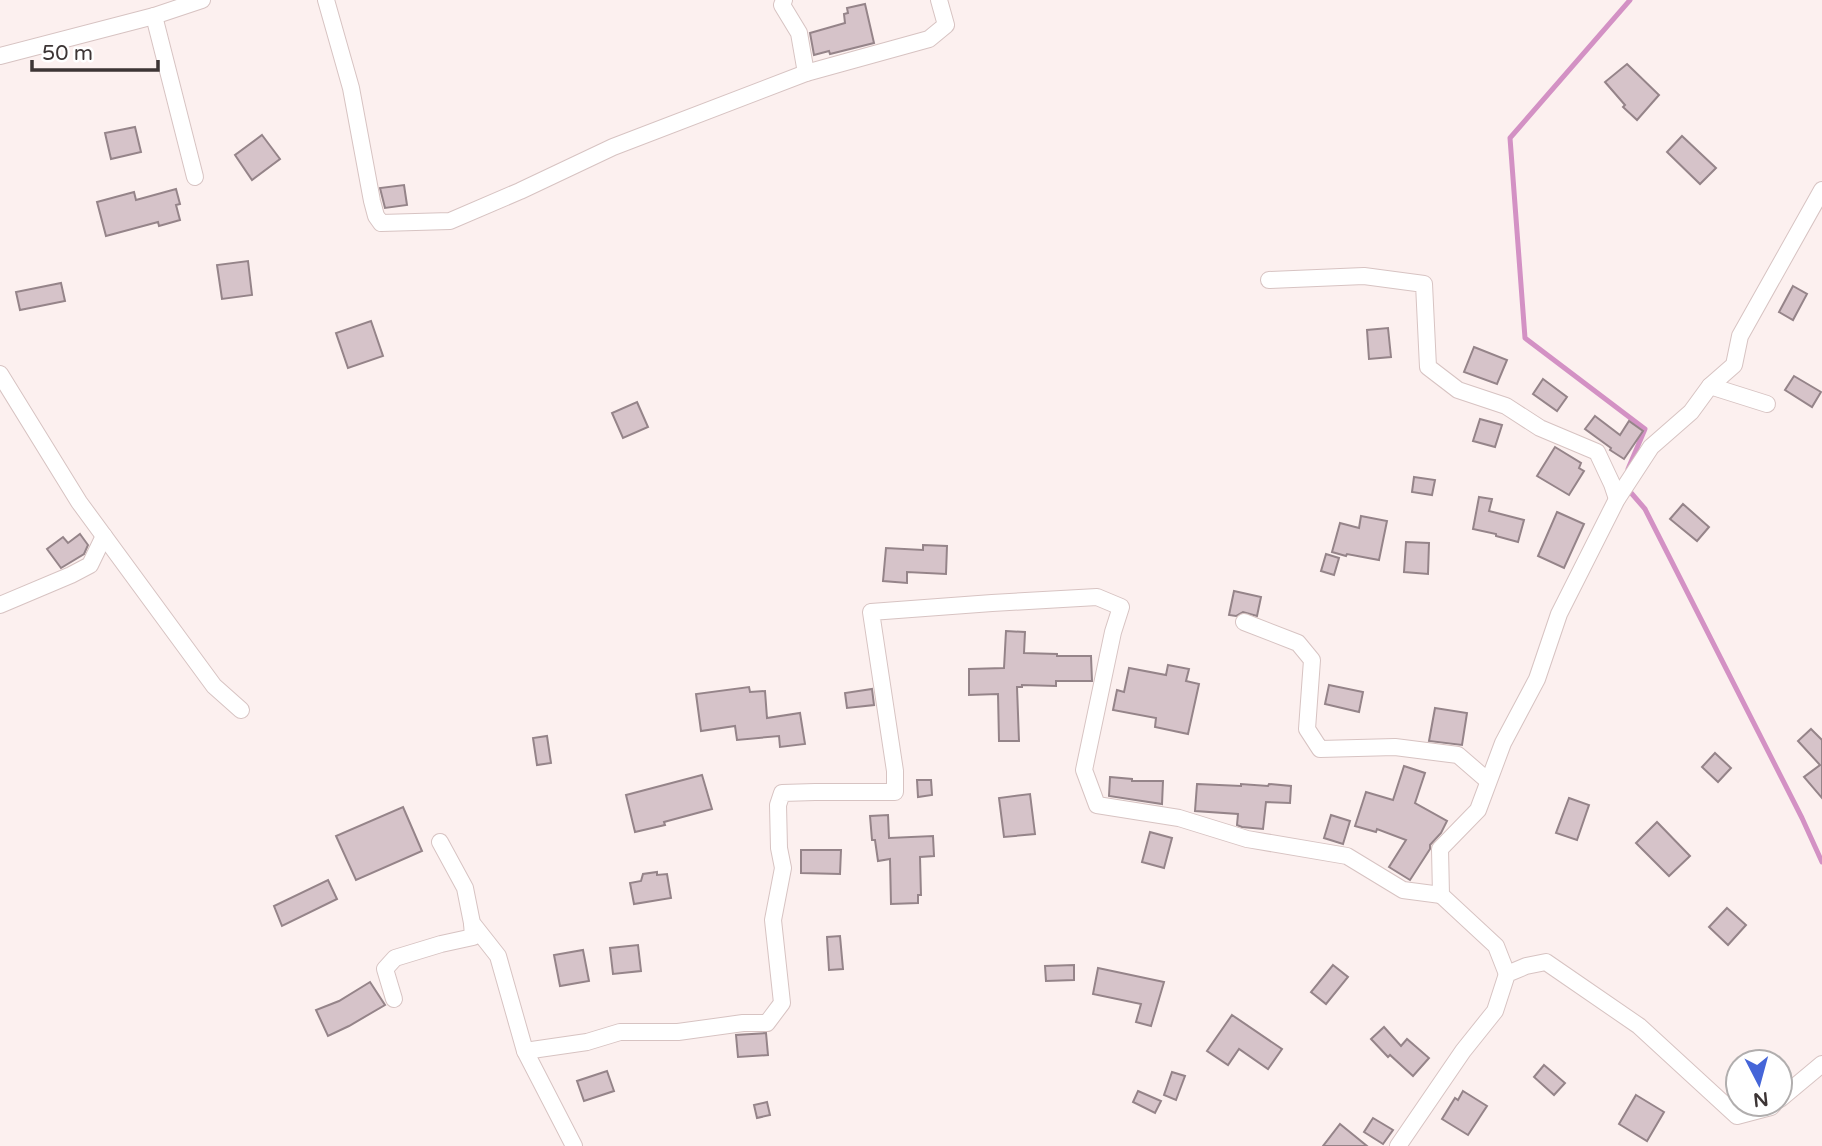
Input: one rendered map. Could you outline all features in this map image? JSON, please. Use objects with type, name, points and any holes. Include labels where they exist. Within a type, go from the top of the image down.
[{"type":"street","points":[[0,56],[154,16],[202,0]]},
{"type":"street","points":[[326,0],[351,88],[372,201],[381,223],[450,221],[613,147],[806,73],[929,39],[946,25],[939,0]]},
{"type":"street","points":[[783,0],[782,5],[799,33],[806,73]]},
{"type":"street","points":[[154,16],[195,177]]},
{"type":"street","points":[[1441,895],[1440,849],[1478,810],[1503,743],[1537,679],[1559,614],[1617,499],[1651,447],[1691,412],[1710,386],[1734,365],[1740,336],[1822,190]]},
{"type":"street","points":[[1269,281],[1364,276],[1424,284],[1428,368],[1458,390],[1506,406],[1540,428],[1597,452],[1617,499]]},
{"type":"street","points":[[0,374],[79,502],[214,686],[241,710]]},
{"type":"street","points":[[1710,386],[1767,404]]},
{"type":"street","points":[[0,605],[90,565],[104,536]]},
{"type":"street","points":[[526,1051],[587,1042],[620,1032],[678,1032],[743,1023],[767,1023],[782,1003],[773,920],[783,868],[778,816],[782,793],[895,792],[895,771],[871,612],[1097,597],[1121,607],[1113,632],[1084,771],[1097,805],[1179,818],[1247,839],[1347,856],[1403,890],[1441,895],[1496,946],[1507,974],[1495,1012],[1463,1051],[1398,1146]]},
{"type":"street","points":[[1244,622],[1298,643],[1312,660],[1307,729],[1320,749],[1395,747],[1458,755],[1488,781]]},
{"type":"street","points":[[394,999],[385,968],[395,958],[473,937],[465,888],[440,842]]},
{"type":"street","points":[[472,923],[498,956],[526,1051],[574,1146]]},
{"type":"street","points":[[1507,974],[1526,965],[1546,962],[1639,1026],[1724,1104]]},
{"type":"street","points":[[1794,1087],[1822,1064]]},
{"type":"building","points":[[865,4],[874,43],[830,54],[829,51],[814,55],[810,33],[845,23],[844,14],[848,13],[847,8]]},
{"type":"building","points":[[1627,64],[1659,95],[1637,120],[1623,107],[1625,105],[1605,82]]},
{"type":"building","points":[[135,127],[141,152],[111,159],[105,133]]},
{"type":"building","points":[[262,135],[280,159],[252,180],[235,155]]},
{"type":"building","points":[[1682,136],[1716,168],[1700,184],[1667,152]]},
{"type":"building","points":[[404,185],[407,205],[385,208],[380,188]]},
{"type":"building","points":[[176,189],[180,220],[159,226],[158,222],[106,236],[97,202],[134,192],[136,200]]},
{"type":"building","points":[[248,261],[252,295],[222,299],[217,265]]},
{"type":"building","points":[[61,283],[65,301],[20,310],[16,292]]},
{"type":"building","points":[[1793,286],[1807,294],[1793,320],[1779,312]]},
{"type":"building","points":[[371,321],[383,356],[348,368],[336,333]]},
{"type":"building","points":[[1388,328],[1391,357],[1369,359],[1367,330]]},
{"type":"building","points":[[1474,347],[1507,360],[1497,384],[1464,372]]},
{"type":"building","points":[[1794,376],[1821,392],[1812,407],[1785,390]]},
{"type":"building","points":[[1543,379],[1567,397],[1557,411],[1533,394]]},
{"type":"building","points":[[637,402],[648,427],[623,438],[612,413]]},
{"type":"building","points":[[1595,416],[1620,435],[1629,421],[1643,431],[1624,459],[1585,429]]},
{"type":"building","points":[[1480,419],[1502,425],[1495,447],[1473,441]]},
{"type":"building","points":[[1555,447],[1581,463],[1579,468],[1584,471],[1569,495],[1537,476]]},
{"type":"building","points":[[1414,477],[1435,480],[1432,495],[1412,492]]},
{"type":"building","points":[[1479,497],[1492,499],[1489,511],[1524,520],[1518,542],[1473,529]]},
{"type":"building","points":[[1683,504],[1709,527],[1697,541],[1670,519]]},
{"type":"building","points":[[1557,512],[1584,524],[1564,568],[1538,556]]},
{"type":"building","points":[[1361,516],[1387,521],[1379,560],[1332,552],[1340,523],[1359,528]]},
{"type":"building","points":[[80,534],[88,545],[84,554],[61,568],[47,549],[63,537],[68,543]]},
{"type":"building","points":[[1406,542],[1429,543],[1428,574],[1404,572]]},
{"type":"building","points":[[923,545],[947,546],[946,574],[907,572],[907,583],[883,581],[886,548],[923,550]]},
{"type":"building","points":[[1326,554],[1339,558],[1334,575],[1321,571]]},
{"type":"building","points":[[1234,591],[1261,597],[1257,616],[1243,612],[1236,616],[1229,615]]},
{"type":"building","points":[[1006,631],[1025,632],[1024,653],[1091,656],[1092,681],[1056,681],[1056,686],[1017,687],[1019,741],[999,741],[998,694],[969,695],[969,669],[1004,668]]},
{"type":"building","points":[[1168,665],[1189,669],[1186,681],[1199,684],[1188,734],[1155,727],[1156,718],[1113,710],[1117,690],[1124,692],[1129,668],[1166,675]]},
{"type":"building","points":[[1329,685],[1363,692],[1359,712],[1325,704]]},
{"type":"building","points":[[749,687],[750,692],[765,691],[767,718],[800,713],[805,744],[780,747],[779,736],[737,740],[735,726],[701,731],[696,694]]},
{"type":"building","points":[[872,689],[874,705],[847,708],[845,693]]},
{"type":"building","points":[[1435,708],[1467,713],[1462,745],[1429,741]]},
{"type":"building","points":[[1811,729],[1822,740],[1822,798],[1804,777],[1820,765],[1798,741]]},
{"type":"building","points":[[547,736],[551,763],[537,765],[533,738]]},
{"type":"building","points":[[1715,753],[1731,768],[1718,782],[1702,767]]},
{"type":"building","points":[[1404,766],[1425,773],[1415,803],[1447,821],[1410,880],[1389,867],[1406,840],[1377,829],[1376,832],[1355,826],[1366,792],[1393,800]]},
{"type":"building","points":[[702,775],[712,809],[635,832],[626,795]]},
{"type":"building","points":[[1110,777],[1132,781],[1163,781],[1162,804],[1109,796]]},
{"type":"building","points":[[917,780],[931,780],[932,795],[918,797]]},
{"type":"building","points":[[1197,784],[1291,786],[1290,803],[1266,802],[1263,829],[1242,827],[1237,825],[1238,814],[1195,811]]},
{"type":"building","points":[[1030,794],[1035,834],[1004,837],[999,798]]},
{"type":"building","points":[[1569,798],[1589,805],[1577,840],[1556,833]]},
{"type":"building","points":[[403,807],[422,851],[356,880],[336,836]]},
{"type":"building","points":[[888,815],[889,838],[933,836],[934,856],[920,857],[921,895],[918,895],[918,903],[891,904],[890,859],[878,861],[875,840],[872,840],[870,816]]},
{"type":"building","points":[[1331,815],[1350,821],[1343,844],[1324,838]]},
{"type":"building","points":[[1657,822],[1690,856],[1669,876],[1636,843]]},
{"type":"building","points":[[1150,832],[1172,838],[1164,868],[1142,862]]},
{"type":"building","points":[[801,850],[841,850],[840,874],[801,873]]},
{"type":"building","points":[[657,872],[657,875],[667,874],[671,898],[634,904],[630,883],[641,881],[643,874]]},
{"type":"building","points":[[328,880],[337,899],[282,926],[274,906]]},
{"type":"building","points":[[1727,908],[1746,925],[1728,945],[1709,927]]},
{"type":"building","points":[[840,936],[843,969],[829,970],[827,937]]},
{"type":"building","points":[[638,945],[641,971],[613,974],[610,948]]},
{"type":"building","points":[[583,950],[589,981],[560,986],[554,955]]},
{"type":"building","points":[[1074,965],[1074,980],[1046,981],[1045,966]]},
{"type":"building","points":[[1333,965],[1348,977],[1326,1004],[1311,992]]},
{"type":"building","points":[[1098,968],[1164,982],[1151,1026],[1136,1022],[1141,1004],[1093,994]]},
{"type":"building","points":[[370,982],[385,1005],[328,1036],[316,1010],[339,1001]]},
{"type":"building","points":[[1232,1015],[1282,1049],[1268,1069],[1239,1049],[1228,1065],[1207,1051]]},
{"type":"building","points":[[1384,1027],[1401,1046],[1407,1039],[1429,1058],[1413,1076],[1390,1055],[1388,1057],[1371,1039]]},
{"type":"building","points":[[766,1033],[768,1055],[738,1057],[736,1035]]},
{"type":"building","points":[[1544,1065],[1565,1083],[1554,1095],[1534,1077]]},
{"type":"building","points":[[607,1071],[614,1091],[584,1101],[577,1081]]},
{"type":"building","points":[[1172,1072],[1185,1076],[1176,1100],[1164,1095]]},
{"type":"building","points":[[1138,1091],[1161,1101],[1155,1113],[1133,1102]]},
{"type":"building","points":[[1463,1091],[1487,1106],[1468,1135],[1442,1119],[1455,1098],[1458,1100]]},
{"type":"building","points":[[1636,1095],[1664,1112],[1647,1141],[1619,1124]]},
{"type":"building","points":[[767,1102],[770,1115],[757,1118],[754,1105]]},
{"type":"building","points":[[1373,1118],[1393,1130],[1383,1144],[1364,1132]]},
{"type":"building","points":[[1340,1124],[1367,1146],[1323,1146]]},
{"type":"waterway","points":[[1628,469],[1645,429],[1525,338],[1510,138],[1630,0]]},
{"type":"waterway","points":[[1626,487],[1645,509],[1822,862]]}]
